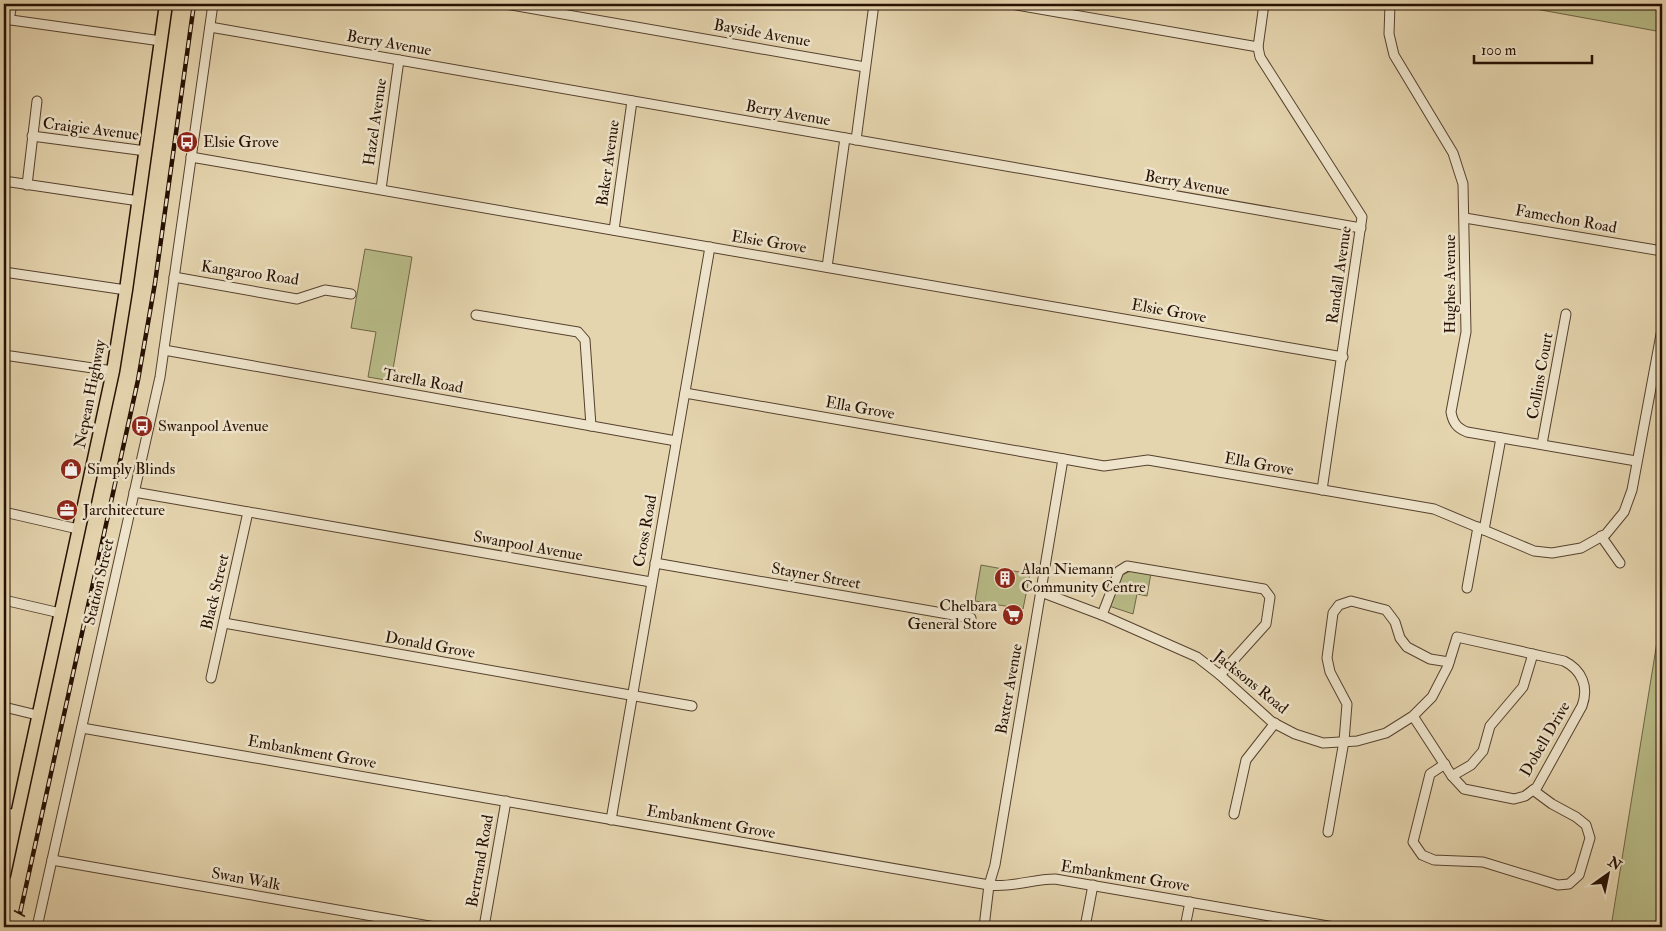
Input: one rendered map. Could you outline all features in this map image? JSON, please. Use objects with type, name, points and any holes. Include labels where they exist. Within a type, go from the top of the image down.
[{"type":"highway","name":"Nepean Highway","points":[[4,875],[10,814],[37,715],[113,371],[166,4]]},
{"type":"street","points":[[12,4],[6,20],[161,41]]},
{"type":"street","name":"Station Street","points":[[37,927],[164,350],[213,4]]},
{"type":"street","name":"Bayside Avenue","points":[[505,4],[865,67]]},
{"type":"street","points":[[856,140],[874,4]]},
{"type":"street","points":[[1011,4],[1258,47],[1264,4]]},
{"type":"street","name":"Hughes Avenue","points":[[1390,4],[1389,34],[1394,55],[1453,153],[1463,184],[1466,332],[1451,412],[1455,424],[1459,429],[1501,438],[1636,462]]},
{"type":"street","name":"Berry Avenue","points":[[210,27],[1361,228]]},
{"type":"street","name":"Randall Avenue","points":[[1258,47],[1260,57],[1360,212],[1361,228],[1322,490]]},
{"type":"street","name":"Hazel Avenue","points":[[381,189],[399,60]]},
{"type":"street","points":[[27,185],[36,101]]},
{"type":"street","name":"Baker Avenue","points":[[614,230],[632,101]]},
{"type":"street","name":"Craigie Avenue","points":[[32,136],[146,151]]},
{"type":"street","points":[[827,266],[845,138]]},
{"type":"street","name":"Elsie Grove","points":[[191,156],[1343,356]]},
{"type":"street","points":[[4,181],[139,200]]},
{"type":"street","name":"Famechon Road","points":[[1465,218],[1662,251]]},
{"type":"street","name":"Cross Road","points":[[611,820],[710,247]]},
{"type":"street","points":[[4,272],[126,290]]},
{"type":"street","name":"Kangaroo Road","points":[[174,277],[297,299],[325,290],[351,294]]},
{"type":"street","name":"Collins Court","points":[[1542,444],[1566,314]]},
{"type":"street","points":[[476,315],[578,332],[585,340],[591,426]]},
{"type":"street","name":"Ella Grove","points":[[685,393],[1104,466],[1148,460],[1434,509],[1534,551],[1552,553],[1581,548],[1606,534],[1624,512],[1632,490],[1662,329]]},
{"type":"street","name":"Tarella Road","points":[[164,350],[676,440]]},
{"type":"street","points":[[4,355],[113,371]]},
{"type":"street","points":[[1467,588],[1501,438]]},
{"type":"street","name":"Baxter Avenue","points":[[984,927],[1063,459]]},
{"type":"street","name":"Swanpool Avenue","points":[[134,492],[651,582]]},
{"type":"street","points":[[4,512],[78,529]]},
{"type":"street","name":"Black Street","points":[[211,678],[248,512]]},
{"type":"street","points":[[1601,536],[1620,563]]},
{"type":"street","name":"Stayner Street","points":[[655,564],[971,618]]},
{"type":"street","points":[[1102,615],[1119,571],[1127,566],[1264,590],[1270,597],[1266,624],[1220,675]]},
{"type":"street","name":"Jacksons Road","points":[[1040,595],[1072,603],[1197,657],[1275,723],[1295,734],[1324,743],[1344,742],[1386,733],[1413,716],[1432,696],[1449,662],[1457,637]]},
{"type":"street","points":[[4,600],[60,613]]},
{"type":"street","points":[[1328,832],[1344,742],[1347,704],[1330,672],[1327,658],[1333,613],[1339,605],[1350,601],[1386,610],[1395,622],[1400,638],[1407,647],[1430,659],[1449,662]]},
{"type":"street","name":"Donald Grove","points":[[224,623],[692,706]]},
{"type":"street","name":"Dobell Drive","points":[[1413,716],[1452,776],[1464,789],[1514,799],[1525,796],[1537,787],[1579,711],[1584,691],[1582,678],[1573,666],[1559,660],[1457,637]]},
{"type":"street","points":[[1452,776],[1471,765],[1483,751],[1490,726],[1523,687],[1533,654]]},
{"type":"street","points":[[4,707],[37,715]]},
{"type":"street","points":[[1234,814],[1246,760],[1275,723]]},
{"type":"street","name":"Embankment Grove","points":[[82,728],[991,886],[1005,887],[1055,879],[1190,902],[1287,923],[1334,927]]},
{"type":"street","points":[[1445,764],[1430,774],[1413,842],[1422,855],[1434,860],[1483,862],[1558,885],[1569,884],[1579,875],[1584,855],[1589,847],[1590,838],[1586,825],[1533,790]]},
{"type":"street","name":"Bertrand Road","points":[[484,927],[506,801]]},
{"type":"street","name":"Swan Walk","points":[[52,860],[435,927]]},
{"type":"street","points":[[1085,927],[1093,885]]},
{"type":"street","points":[[1185,927],[1190,902]]},
{"type":"green space","points":[[1508,4],[1662,4],[1662,32]]},
{"type":"green space","points":[[365,249],[412,257],[391,381],[368,377],[376,332],[351,328]]},
{"type":"green space","points":[[981,565],[1030,574],[1023,609],[975,601]]},
{"type":"green space","points":[[1133,570],[1151,573],[1147,596],[1137,594],[1133,614],[1109,606],[1122,575]]},
{"type":"green space","points":[[1662,611],[1662,927],[1611,927]]},
{"type":"railway","points":[[17,927],[138,380],[155,283],[194,4]]},
{"type":"place","name":"Elsie Grove","points":[[187,142]]},
{"type":"place","name":"Swanpool Avenue","points":[[142,426]]},
{"type":"place","name":"Simply Blinds","points":[[71,469]]},
{"type":"place","name":"Jarchitecture","points":[[67,510]]},
{"type":"place","name":"Alan Niemann Community Centre","points":[[1005,578]]},
{"type":"place","name":"Chelbara General Store","points":[[1013,615]]}]
